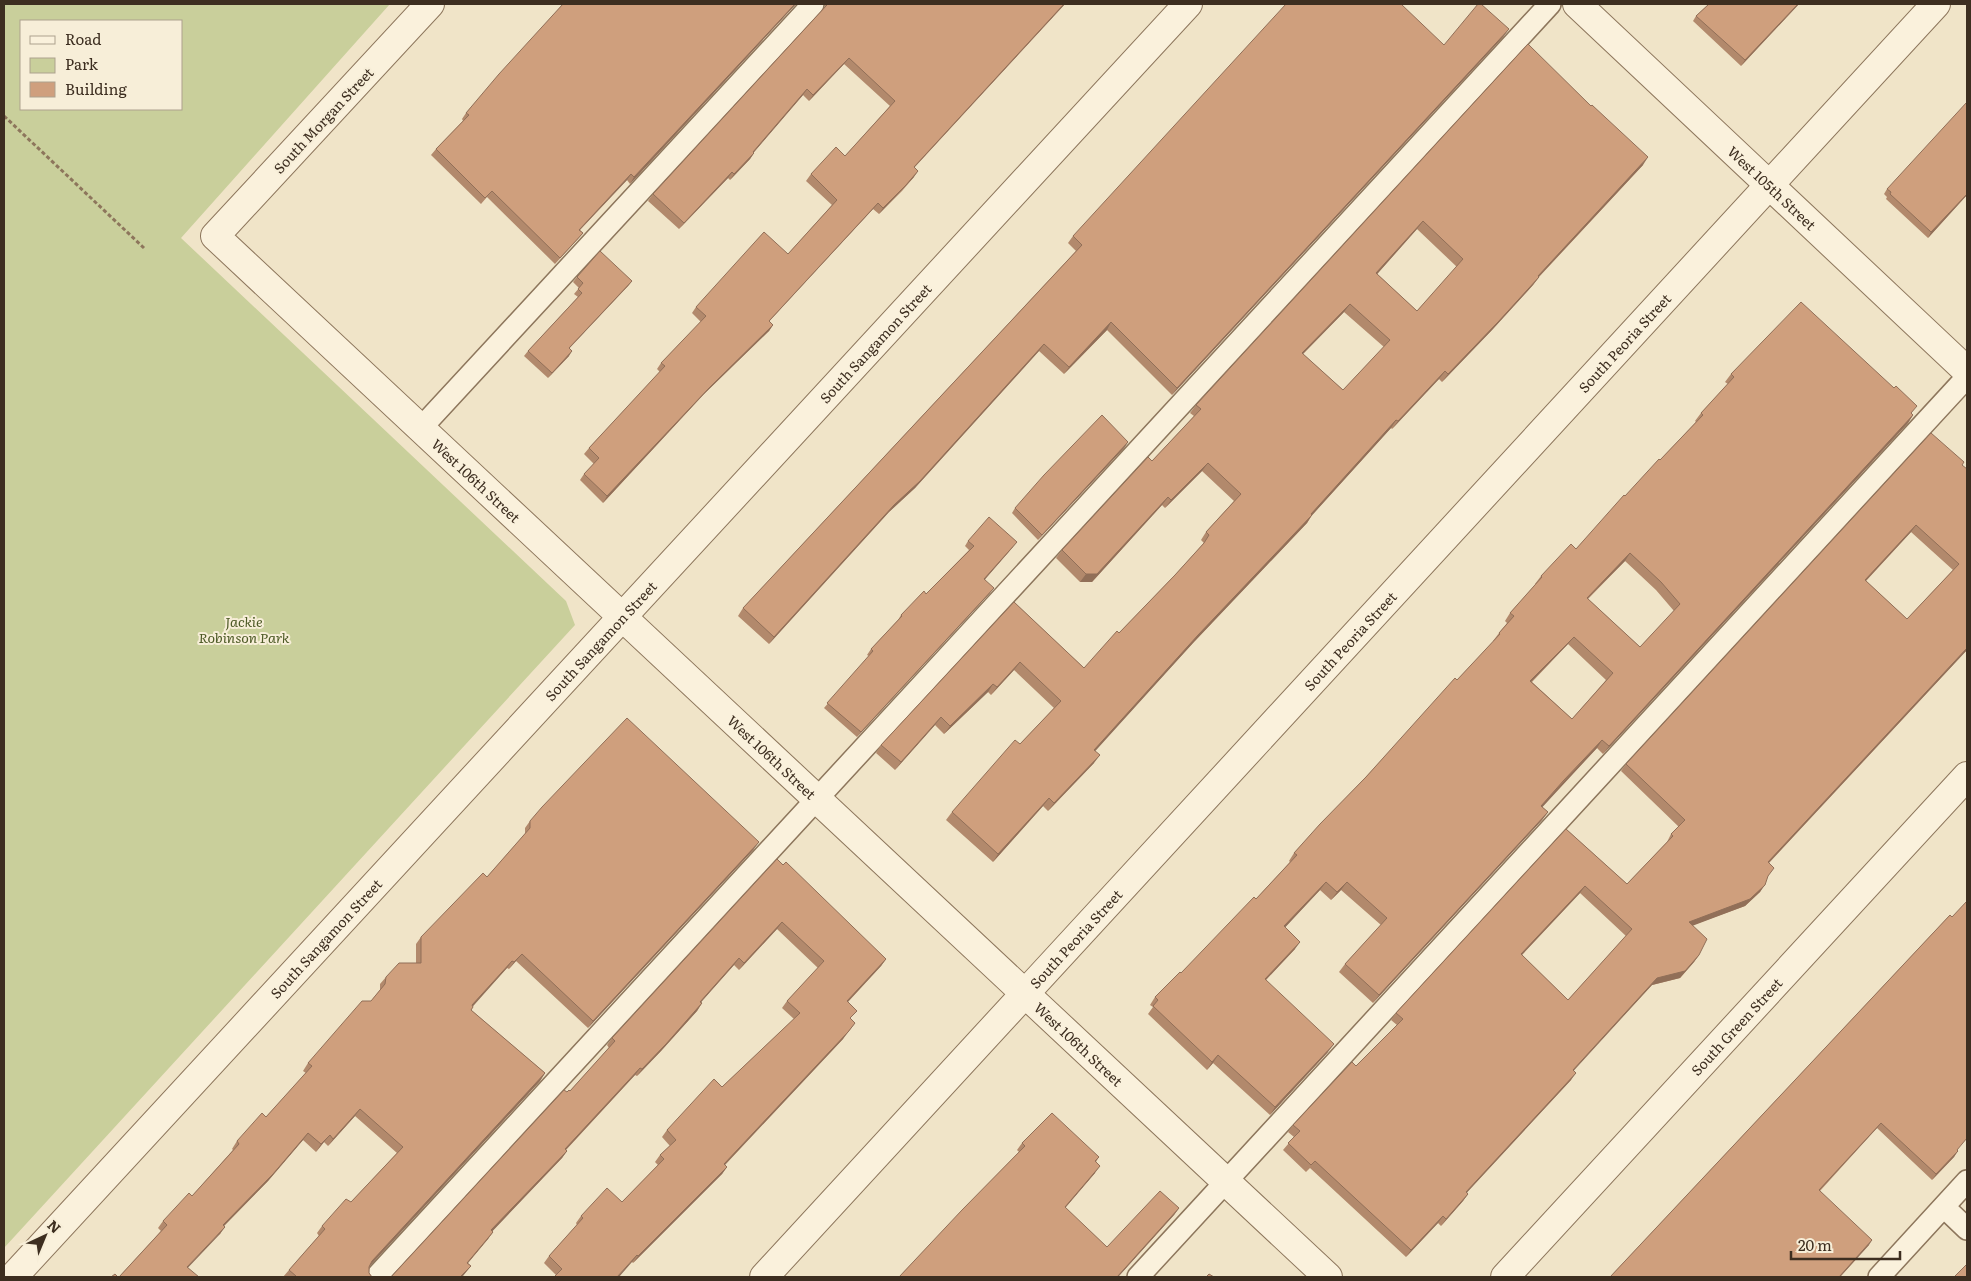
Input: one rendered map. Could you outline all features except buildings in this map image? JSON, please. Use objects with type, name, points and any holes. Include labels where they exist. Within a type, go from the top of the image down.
[{"type":"street","name":"South Morgan Street","points":[[215,236],[430,4]]},
{"type":"street","name":"South Sangamon Street","points":[[13,1277],[1188,4]]},
{"type":"street","name":"West 105th Street","points":[[1577,4],[1967,371]]},
{"type":"street","name":"South Peoria Street","points":[[764,1277],[1936,4]]},
{"type":"street","name":"West 106th Street","points":[[215,236],[1328,1277]]},
{"type":"street","name":"South Green Street","points":[[1505,1277],[1967,776]]},
{"type":"lane","points":[[421,428],[813,4]]},
{"type":"lane","points":[[376,1277],[1550,4]]},
{"type":"lane","points":[[1138,1277],[1967,377]]},
{"type":"lane","points":[[1879,1277],[1967,1181]]},
{"type":"lane","points":[[1944,1207],[1967,1229]]},
{"type":"path","points":[[4,116],[144,248]]},
{"type":"green space","name":"Jackie Robinson Park","points":[[4,4],[390,4],[181,238],[566,601],[575,625],[4,1248]]}]
